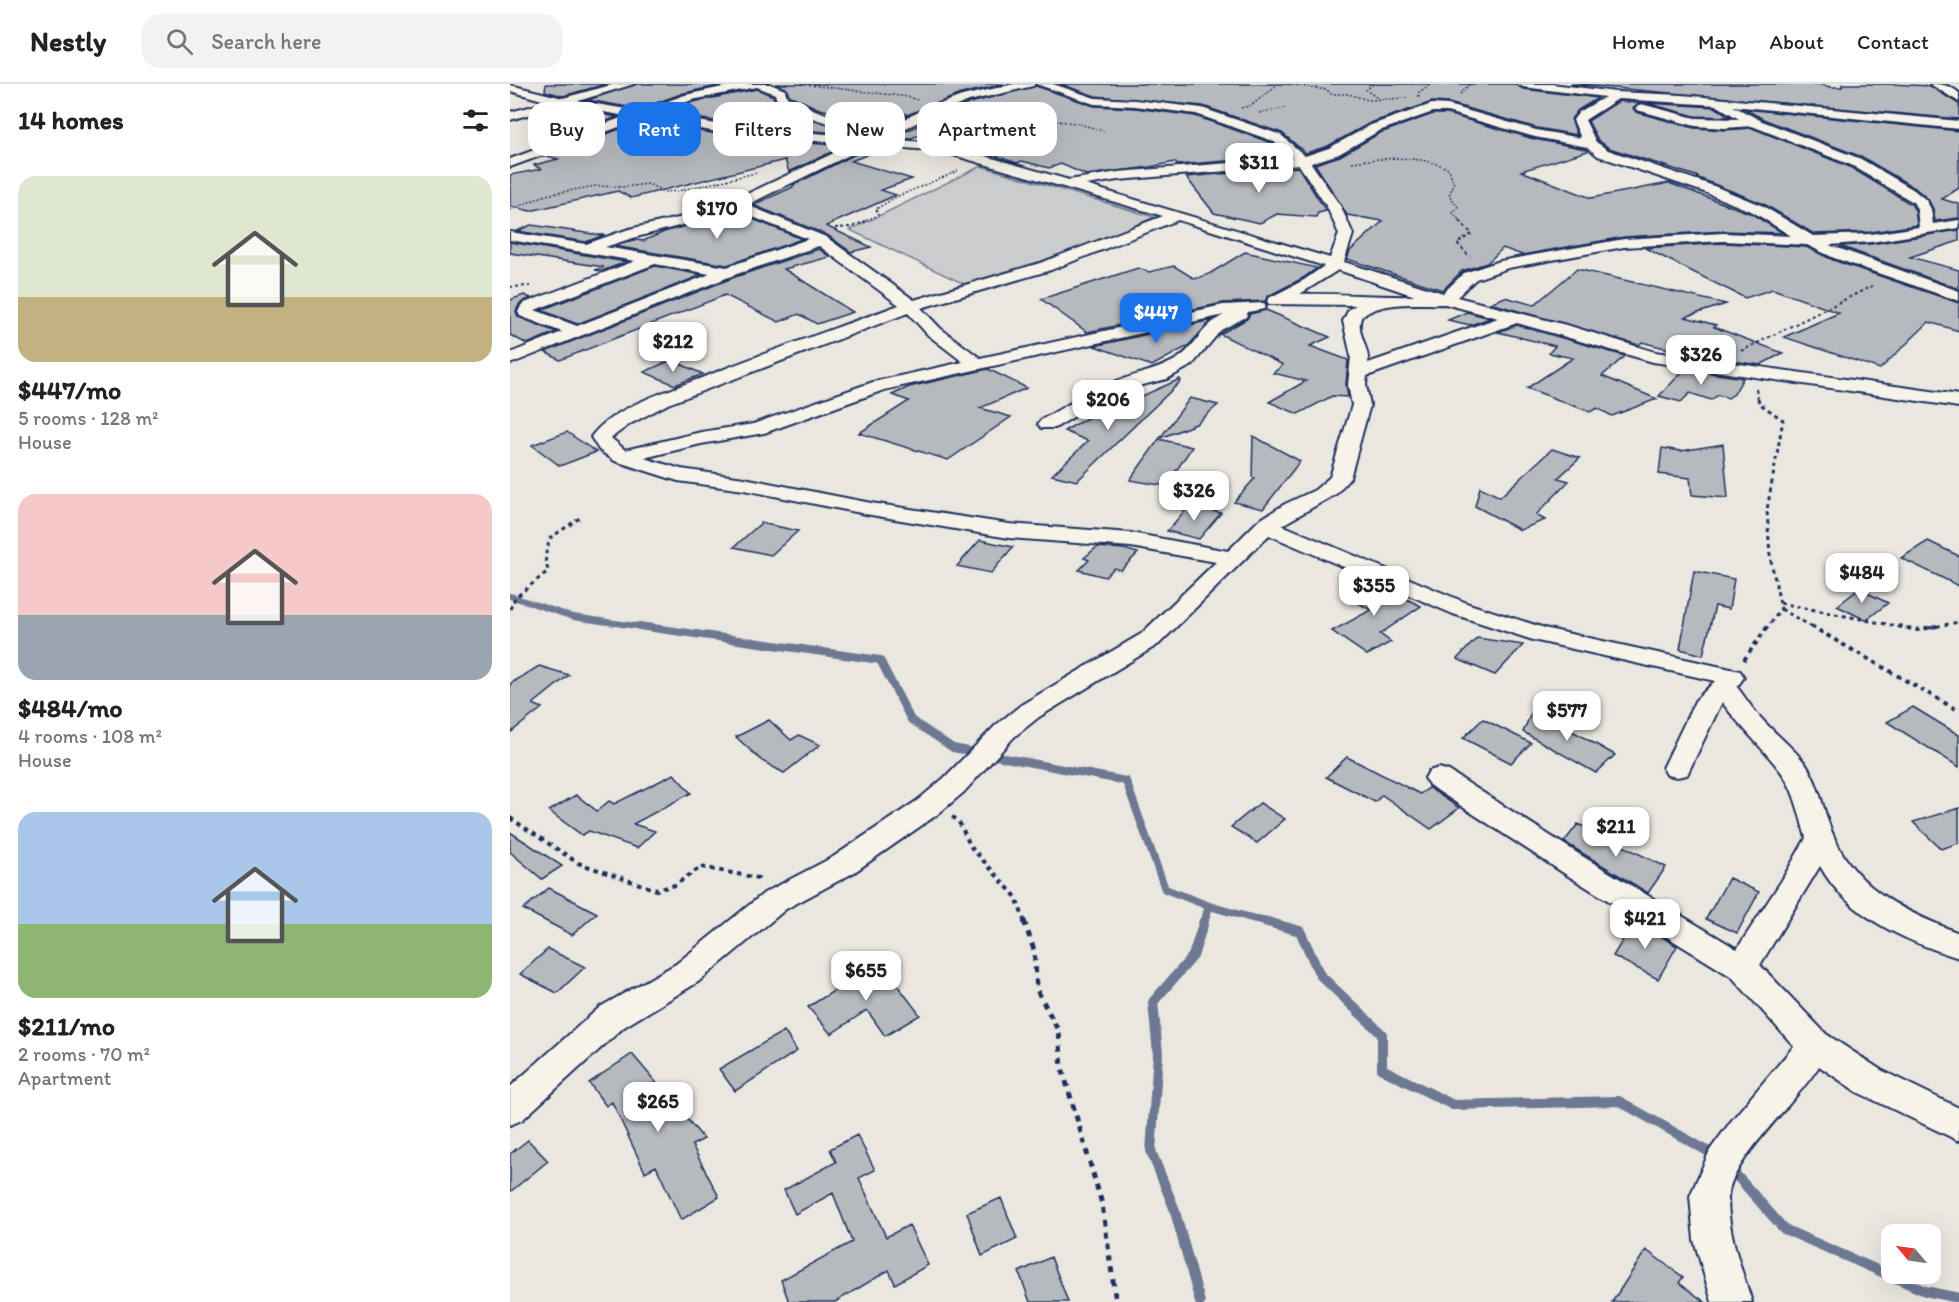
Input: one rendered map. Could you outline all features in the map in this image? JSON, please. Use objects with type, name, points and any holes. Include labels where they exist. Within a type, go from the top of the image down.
[{"type":"street","points":[[510,88],[564,102],[628,84]]},
{"type":"street","points":[[676,102],[701,94],[754,84]]},
{"type":"street","points":[[760,84],[781,92],[781,99],[787,102]]},
{"type":"street","points":[[954,102],[1029,84]]},
{"type":"street","points":[[1042,84],[1094,101],[1135,103],[1214,114],[1277,138],[1303,161],[1306,169],[1334,207],[1346,234],[1335,265],[1310,283],[1224,320],[1186,361],[1173,369],[1161,375],[1103,392],[1048,424]]},
{"type":"street","points":[[1523,84],[1612,99],[1695,122],[1725,124],[1753,122]]},
{"type":"street","points":[[1936,84],[1959,99]]},
{"type":"street","points":[[1959,125],[1720,102],[1612,99],[1579,120],[1591,144],[1603,153],[1709,189],[1758,209],[1810,241],[1839,255],[1959,296]]},
{"type":"street","points":[[1720,102],[1753,122],[1836,153],[1909,193],[1919,200],[1925,212],[1926,230]]},
{"type":"street","points":[[1069,184],[1119,176],[1303,161],[1334,151],[1375,128],[1432,108],[1448,109],[1535,133],[1591,144]]},
{"type":"street","points":[[510,116],[528,111]]},
{"type":"street","points":[[813,115],[826,122],[843,125],[917,111]]},
{"type":"street","points":[[510,163],[537,155],[617,123]]},
{"type":"street","points":[[586,249],[634,232],[691,220],[735,204],[837,156]]},
{"type":"street","points":[[978,156],[1251,237],[1446,299],[1517,317],[1636,353],[1754,374],[1959,401]]},
{"type":"street","points":[[1709,189],[1728,183]]},
{"type":"street","points":[[735,204],[818,239],[850,259],[912,306],[923,323],[937,336],[978,365]]},
{"type":"street","points":[[1176,216],[1082,254],[990,285],[912,306],[732,372],[631,415],[613,426],[602,437],[606,446],[622,458],[678,475],[744,484],[871,509],[1009,531],[1131,540],[1232,558]]},
{"type":"street","points":[[622,458],[701,438],[757,429],[879,386],[1223,310],[1267,303],[1327,298],[1382,302],[1446,299],[1470,276],[1484,270],[1544,256],[1624,243],[1723,237],[1810,241],[1871,238],[1959,224]]},
{"type":"street","points":[[510,236],[728,272]]},
{"type":"street","points":[[510,359],[728,272],[818,239]]},
{"type":"street","points":[[578,333],[526,312],[528,307],[654,259]]},
{"type":"street","points":[[510,1109],[587,1037],[612,1017],[687,973],[775,901],[843,865],[928,807],[954,785],[1005,731],[1030,711],[1150,639],[1266,526],[1285,512],[1313,500],[1334,486],[1340,478],[1361,405],[1358,385],[1360,356],[1351,321],[1355,313],[1365,306],[1382,302]]},
{"type":"street","points":[[1360,372],[1517,317]]},
{"type":"street","points":[[1266,526],[1461,609],[1542,635],[1727,682],[1750,722],[1794,769],[1808,797],[1820,838],[1840,874],[1866,900],[1890,916],[1959,946]]},
{"type":"street","points":[[1677,768],[1708,701],[1727,682]]},
{"type":"street","points":[[1438,778],[1572,864],[1743,968],[1814,1044],[1869,1082],[1959,1125]]},
{"type":"street","points":[[1743,968],[1755,945],[1793,888],[1820,838]]},
{"type":"street","points":[[1732,1302],[1713,1240],[1709,1196],[1724,1162],[1745,1131],[1799,1068],[1814,1044]]},
{"type":"path","points":[[801,84],[909,97],[924,102]]},
{"type":"path","points":[[1265,94],[1278,84]]},
{"type":"path","points":[[1288,84],[1327,90],[1331,94],[1348,93],[1368,100],[1410,98]]},
{"type":"path","points":[[1373,84],[1366,90],[1380,100]]},
{"type":"path","points":[[1057,121],[1104,130]]},
{"type":"path","points":[[818,239],[834,228],[852,227],[878,215],[876,209],[934,179],[990,159]]},
{"type":"path","points":[[1352,162],[1422,159],[1434,160],[1449,169],[1454,184],[1449,195],[1458,207],[1453,213],[1472,234],[1457,243],[1484,270]]},
{"type":"path","points":[[510,210],[546,195],[595,186],[648,184],[665,192],[758,173],[785,180]]},
{"type":"path","points":[[1708,367],[1893,274]]},
{"type":"path","points":[[1727,682],[1781,609],[1770,556],[1767,510],[1783,420],[1759,403],[1754,374]]},
{"type":"path","points":[[510,609],[515,598],[548,571],[545,557],[550,538],[581,517]]},
{"type":"path","points":[[1780,603],[1917,630],[1959,622]]},
{"type":"path","points":[[1781,609],[1959,711]]},
{"type":"path","points":[[928,807],[958,820],[971,848],[1016,897],[1034,950],[1037,990],[1059,1032],[1062,1068],[1102,1204],[1116,1302]]},
{"type":"path","points":[[510,818],[578,863],[657,890],[675,885],[701,867],[758,878],[775,901]]},
{"type":"shaded area","points":[[981,166],[1154,217],[1069,256],[964,284],[850,230]]},
{"type":"building","points":[[546,84],[606,84],[563,96],[545,91]]},
{"type":"building","points":[[636,84],[726,84],[684,93],[659,102],[617,102],[617,105],[588,100]]},
{"type":"building","points":[[776,84],[1004,84],[961,94],[940,102],[917,102],[917,111],[907,115],[905,102],[825,102],[825,110],[819,109],[813,106],[813,102],[804,102],[789,95],[786,88]]},
{"type":"building","points":[[1060,84],[1515,84],[1523,89],[1598,98],[1578,110],[1571,119],[1577,135],[1537,128],[1449,103],[1432,102],[1370,123],[1328,146],[1306,153],[1282,133],[1203,106],[1095,96]]},
{"type":"building","points":[[1570,84],[1930,86],[1959,104],[1959,119]]},
{"type":"building","points":[[1036,86],[1094,106],[1135,108],[1195,116],[1272,143],[1287,156],[1177,165],[1175,162],[1086,175],[1061,164],[1049,168],[1022,161],[1017,163],[996,156],[1057,156],[1057,102],[974,102]]},
{"type":"building","points":[[757,89],[773,96],[776,102],[713,102],[713,121],[701,119],[701,102],[693,102]]},
{"type":"building","points":[[1619,101],[1639,103],[1633,108],[1636,112],[1694,128],[1725,130],[1752,128],[1850,167],[1911,204],[1915,210],[1917,225],[1871,232],[1814,234],[1764,204],[1696,177],[1699,177],[1609,148],[1598,140],[1588,121]]},
{"type":"building","points":[[1646,103],[1715,107],[1731,117],[1695,116]]},
{"type":"building","points":[[1745,109],[1959,131],[1959,188],[1942,199],[1959,204],[1959,218],[1935,221],[1928,199],[1915,188],[1862,157],[1763,119]]},
{"type":"building","points":[[1433,114],[1447,114],[1534,139],[1586,149],[1588,151],[1521,171],[1591,198],[1669,183],[1752,214],[1783,233],[1723,231],[1624,237],[1522,255],[1503,248],[1487,263],[1462,271],[1443,290],[1347,259],[1350,251],[1383,221],[1347,215],[1315,164],[1340,156],[1380,133]]},
{"type":"building","points":[[605,115],[617,117],[605,122]]},
{"type":"building","points":[[813,119],[825,123],[825,132],[813,131]]},
{"type":"building","points":[[917,126],[917,136],[905,139],[905,131]]},
{"type":"building","points":[[617,130],[617,156],[701,156],[701,131],[713,133],[713,156],[813,156],[813,143],[825,144],[825,155],[789,172],[785,160],[631,198],[618,191],[530,211],[510,206],[510,175],[541,169],[534,165],[558,159],[547,156],[605,156],[605,134]]},
{"type":"building","points":[[852,156],[864,156],[851,161],[912,179],[881,190],[896,195],[826,226],[871,247],[851,252],[827,235],[753,205]]},
{"type":"building","points":[[1298,167],[1326,211],[1318,213],[1316,217],[1277,214],[1260,223],[1214,213],[1186,177]]},
{"type":"building","points":[[735,212],[802,239],[727,265],[614,246],[636,240],[643,241],[664,232]]},
{"type":"building","points":[[531,225],[604,235],[586,242],[517,231]]},
{"type":"building","points":[[1959,230],[1959,241],[1910,257],[1959,270],[1959,289],[1840,246],[1871,244]]},
{"type":"building","points":[[510,242],[626,262],[602,271],[595,270],[604,267],[510,253]]},
{"type":"building","points":[[1723,243],[1806,247],[1833,260],[1959,303],[1959,331],[1929,322],[1880,369],[1784,337],[1839,313],[1773,289],[1745,298],[1645,248]]},
{"type":"building","points":[[819,249],[830,257],[784,269],[853,312],[817,324],[799,314],[779,322],[725,295],[560,360],[545,352],[735,277]]},
{"type":"building","points":[[1245,252],[1317,268],[1268,296],[1265,301],[1223,303],[1087,332],[1041,299],[1138,268],[1149,272],[1174,266],[1195,279],[1209,274]]},
{"type":"building","points":[[655,266],[702,275],[577,324],[541,310]]},
{"type":"building","points":[[1577,269],[1726,304],[1685,317],[1716,325],[1714,327],[1783,353],[1760,365],[1692,355],[1642,342],[1639,345],[1490,303],[1505,297],[1534,305]]},
{"type":"building","points":[[524,295],[531,298],[520,303],[516,311],[518,317],[556,332],[527,344],[510,335],[510,300]]},
{"type":"building","points":[[1266,310],[1330,337],[1310,346],[1348,360],[1346,385],[1348,397],[1332,396],[1298,414],[1269,402],[1306,381],[1273,373],[1283,365],[1220,334],[1247,319],[1250,314]]},
{"type":"building","points":[[1467,312],[1490,318],[1470,325],[1448,320]]},
{"type":"building","points":[[1212,320],[1188,346],[1152,366],[1094,346]]},
{"type":"building","points":[[1517,325],[1625,356],[1602,376],[1657,399],[1612,416],[1597,408],[1590,412],[1527,388],[1573,358],[1549,353],[1555,346],[1498,332]]},
{"type":"building","points":[[671,360],[703,374],[675,385],[644,372]]},
{"type":"building","points":[[988,369],[1027,388],[980,408],[1011,417],[948,460],[859,433],[909,401],[892,395],[909,387]]},
{"type":"building","points":[[1685,369],[1743,378],[1734,394],[1728,398],[1718,395],[1711,400],[1690,393],[1681,402],[1659,396]]},
{"type":"building","points":[[1180,379],[1181,381],[1077,481],[1052,475],[1088,441],[1064,431],[1114,403],[1120,406]]},
{"type":"building","points":[[1190,398],[1218,405],[1196,424],[1160,438]]},
{"type":"building","points":[[567,432],[596,452],[560,466],[532,445]]},
{"type":"building","points":[[1253,436],[1300,461],[1263,509],[1234,502],[1255,478],[1252,477]]},
{"type":"building","points":[[1159,439],[1192,447],[1166,486],[1130,480]]},
{"type":"building","points":[[1723,444],[1728,498],[1692,495],[1690,478],[1659,474],[1662,448],[1681,451]]},
{"type":"building","points":[[1552,449],[1580,458],[1558,478],[1569,481],[1536,515],[1545,520],[1520,530],[1475,506],[1480,487],[1500,497]]},
{"type":"building","points":[[1189,506],[1221,513],[1199,539],[1167,531]]},
{"type":"building","points":[[761,523],[798,531],[771,555],[734,547]]},
{"type":"building","points":[[980,540],[1013,547],[991,573],[957,566]]},
{"type":"building","points":[[1928,541],[1959,556],[1959,586],[1901,558]]},
{"type":"building","points":[[1097,547],[1124,549],[1138,553],[1121,570],[1114,568],[1105,577],[1079,570],[1089,560],[1084,558]]},
{"type":"building","points":[[1694,571],[1734,579],[1729,609],[1715,606],[1703,655],[1680,649]]},
{"type":"building","points":[[1368,580],[1421,606],[1380,634],[1391,642],[1367,655],[1332,631],[1371,610],[1344,595]]},
{"type":"building","points":[[1859,589],[1888,603],[1866,620],[1837,606]]},
{"type":"building","points":[[1477,638],[1523,645],[1495,675],[1457,659]]},
{"type":"building","points":[[539,666],[569,675],[533,704],[542,708],[510,733],[510,684]]},
{"type":"building","points":[[1913,707],[1959,735],[1959,767],[1887,722]]},
{"type":"building","points":[[1533,709],[1615,755],[1596,773],[1523,732]]},
{"type":"building","points":[[1483,719],[1531,743],[1511,763],[1463,738]]},
{"type":"building","points":[[769,720],[791,740],[799,735],[820,745],[784,773],[762,761],[736,737]]},
{"type":"building","points":[[1347,757],[1420,794],[1429,788],[1459,808],[1431,829],[1382,795],[1375,802],[1326,777]]},
{"type":"building","points":[[674,774],[691,793],[633,824],[655,831],[637,848],[589,831],[582,835],[549,811],[576,795],[597,811],[609,801],[614,804]]},
{"type":"building","points":[[1260,803],[1285,819],[1257,843],[1231,827]]},
{"type":"building","points":[[1959,808],[1959,843],[1941,849],[1913,822]]},
{"type":"building","points":[[1578,824],[1666,867],[1648,893],[1564,842]]},
{"type":"building","points":[[510,832],[562,866],[542,879],[510,852]]},
{"type":"building","points":[[1729,878],[1759,892],[1737,933],[1706,919]]},
{"type":"building","points":[[549,888],[597,913],[572,935],[523,909]]},
{"type":"building","points":[[1635,920],[1677,946],[1658,979],[1613,956]]},
{"type":"building","points":[[548,949],[585,967],[557,993],[520,974]]},
{"type":"building","points":[[880,962],[920,1015],[885,1036],[867,1010],[831,1034],[808,1007]]},
{"type":"building","points":[[784,1031],[797,1051],[735,1091],[719,1069]]},
{"type":"building","points":[[632,1054],[704,1139],[692,1145],[719,1197],[681,1220],[656,1166],[645,1172],[612,1102],[606,1106],[589,1083]]},
{"type":"building","points":[[857,1135],[875,1170],[859,1178],[886,1237],[909,1225],[928,1265],[895,1284],[889,1270],[835,1302],[789,1302],[781,1280],[852,1242],[833,1193],[795,1214],[784,1190],[836,1162],[830,1149]]},
{"type":"building","points":[[528,1140],[548,1161],[510,1192],[510,1154]]},
{"type":"building","points":[[1001,1198],[1017,1239],[982,1256],[967,1213]]},
{"type":"building","points":[[1646,1250],[1683,1277],[1679,1283],[1705,1302],[1612,1302]]},
{"type":"building","points":[[1051,1257],[1068,1302],[1030,1302],[1019,1272]]},
{"type":"waterway","points":[[510,596],[573,617],[650,628]]},
{"type":"waterway","points":[[639,626],[880,660],[911,720],[953,748],[1126,781],[1165,889],[1209,906]]},
{"type":"waterway","points":[[1204,923],[1209,906]]},
{"type":"waterway","points":[[1209,906],[1269,923]]},
{"type":"waterway","points":[[1200,1302],[1174,1208],[1151,1151],[1158,1054],[1153,1002],[1193,956],[1204,921]]},
{"type":"waterway","points":[[1264,921],[1300,931],[1320,975],[1382,1034],[1382,1069],[1453,1105],[1619,1101],[1718,1157]]},
{"type":"waterway","points":[[1729,1167],[1784,1229],[1925,1291],[1959,1298]]}]
